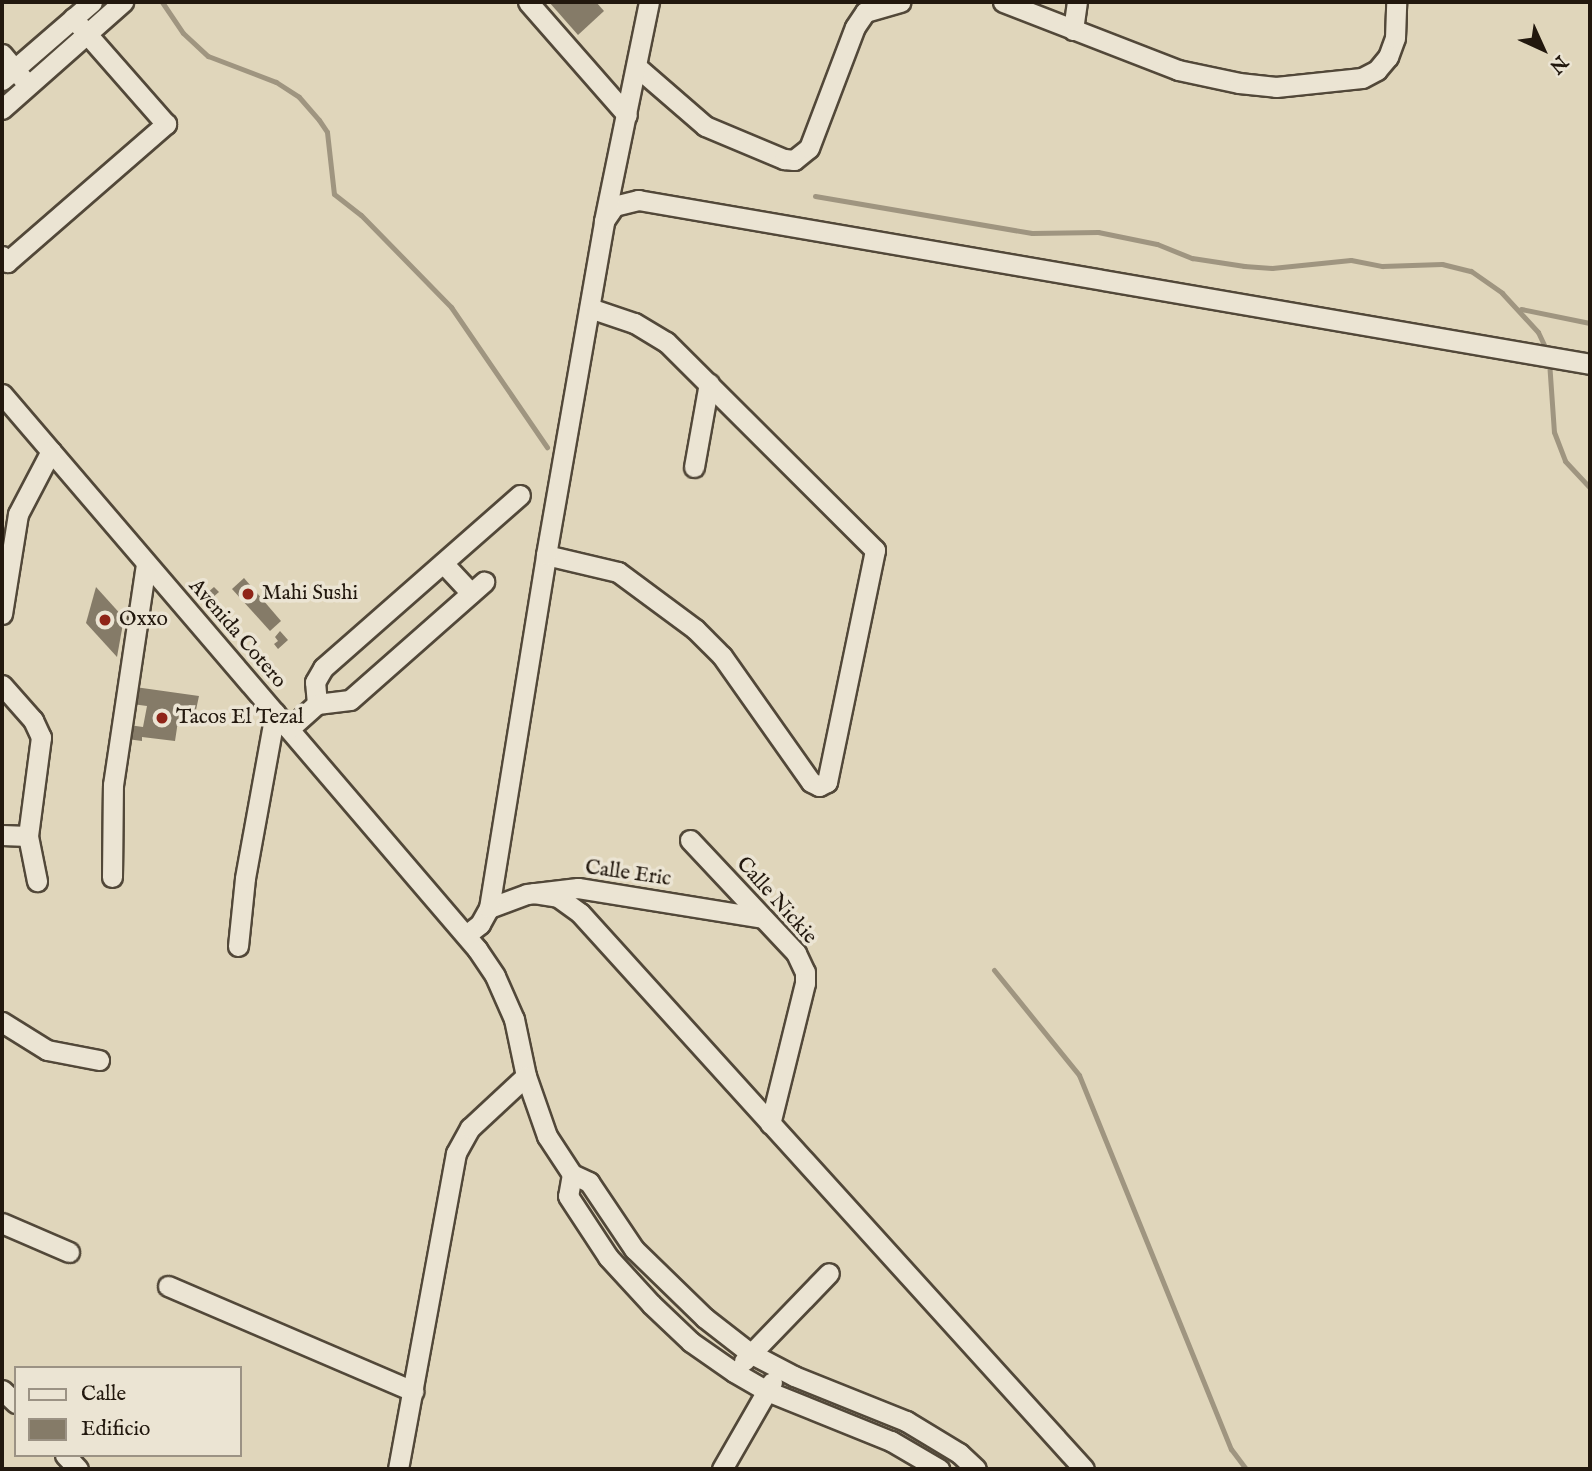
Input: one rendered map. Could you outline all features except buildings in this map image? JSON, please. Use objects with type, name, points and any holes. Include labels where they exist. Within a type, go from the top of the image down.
[{"type":"street","points":[[29,85],[6,68],[92,2]]},
{"type":"street","points":[[2,109],[123,2]]},
{"type":"street","points":[[528,2],[626,115]]},
{"type":"street","points":[[466,935],[480,924],[489,908],[604,221],[649,2]]},
{"type":"street","points":[[637,67],[705,126],[784,159],[794,160],[809,148],[855,27],[865,12],[901,2]]},
{"type":"street","points":[[1003,2],[1178,70],[1239,83],[1276,87],[1362,78],[1377,70],[1388,57],[1395,38],[1396,2]]},
{"type":"street","points":[[1073,30],[1077,2]]},
{"type":"street","points":[[2,256],[7,262],[166,124],[73,18]]},
{"type":"street","points":[[604,221],[614,206],[638,200],[1590,364]]},
{"type":"street","points":[[546,555],[601,566],[626,576],[695,629],[733,671],[811,782],[819,786],[827,782],[875,550],[709,383],[652,331],[590,308]]},
{"type":"street","points":[[694,467],[709,383]]},
{"type":"street","name":"Avenida Cotero","points":[[2,394],[466,935],[491,969],[505,996],[519,1038],[526,1076],[547,1136],[572,1174]]},
{"type":"street","points":[[2,614],[18,514],[51,451]]},
{"type":"street","points":[[317,704],[316,682],[323,668],[520,495]]},
{"type":"street","points":[[112,877],[113,785],[146,563]]},
{"type":"street","points":[[289,729],[317,704],[350,700],[477,588],[443,563]]},
{"type":"street","points":[[2,685],[33,720],[41,737],[28,836],[37,881]]},
{"type":"street","points":[[238,946],[245,878],[275,713]]},
{"type":"street","points":[[2,835],[28,836]]},
{"type":"street","name":"Calle Nickie","points":[[690,840],[796,953],[805,972],[805,983],[770,1124]]},
{"type":"street","name":"Calle Eric","points":[[489,908],[534,893],[592,889],[762,918]]},
{"type":"street","points":[[534,893],[558,897],[577,909],[1084,1469]]},
{"type":"street","points":[[2,1023],[47,1050],[99,1060]]},
{"type":"street","points":[[402,1467],[458,1145],[470,1128],[526,1076]]},
{"type":"street","points":[[939,1469],[891,1441],[767,1391],[691,1342],[608,1257],[568,1196],[572,1174],[589,1182],[634,1249],[665,1281],[705,1318],[750,1353],[780,1369],[906,1422],[958,1453],[976,1469]]},
{"type":"street","points":[[2,1223],[69,1252]]},
{"type":"street","points":[[734,1372],[829,1273]]},
{"type":"street","points":[[168,1286],[414,1391]]},
{"type":"street","points":[[722,1469],[780,1369]]},
{"type":"waterway","points":[[162,2],[183,33],[208,56],[276,82],[299,97],[319,120],[327,132],[334,194],[361,215],[451,307],[547,447]]},
{"type":"waterway","points":[[815,196],[1032,233],[1098,232],[1157,244],[1192,258],[1244,266],[1272,268],[1351,260],[1382,266],[1442,264],[1471,271],[1502,293],[1538,332],[1547,351]]},
{"type":"waterway","points":[[1521,309],[1590,323]]},
{"type":"waterway","points":[[1549,361],[1554,432],[1565,461],[1590,488]]},
{"type":"waterway","points":[[994,970],[1079,1075],[1231,1449],[1246,1469]]},
{"type":"place","name":"Mahi Sushi","points":[[248,594]]},
{"type":"place","name":"Oxxo","points":[[105,620]]},
{"type":"place","name":"Tacos El Tezal","points":[[162,718]]}]
